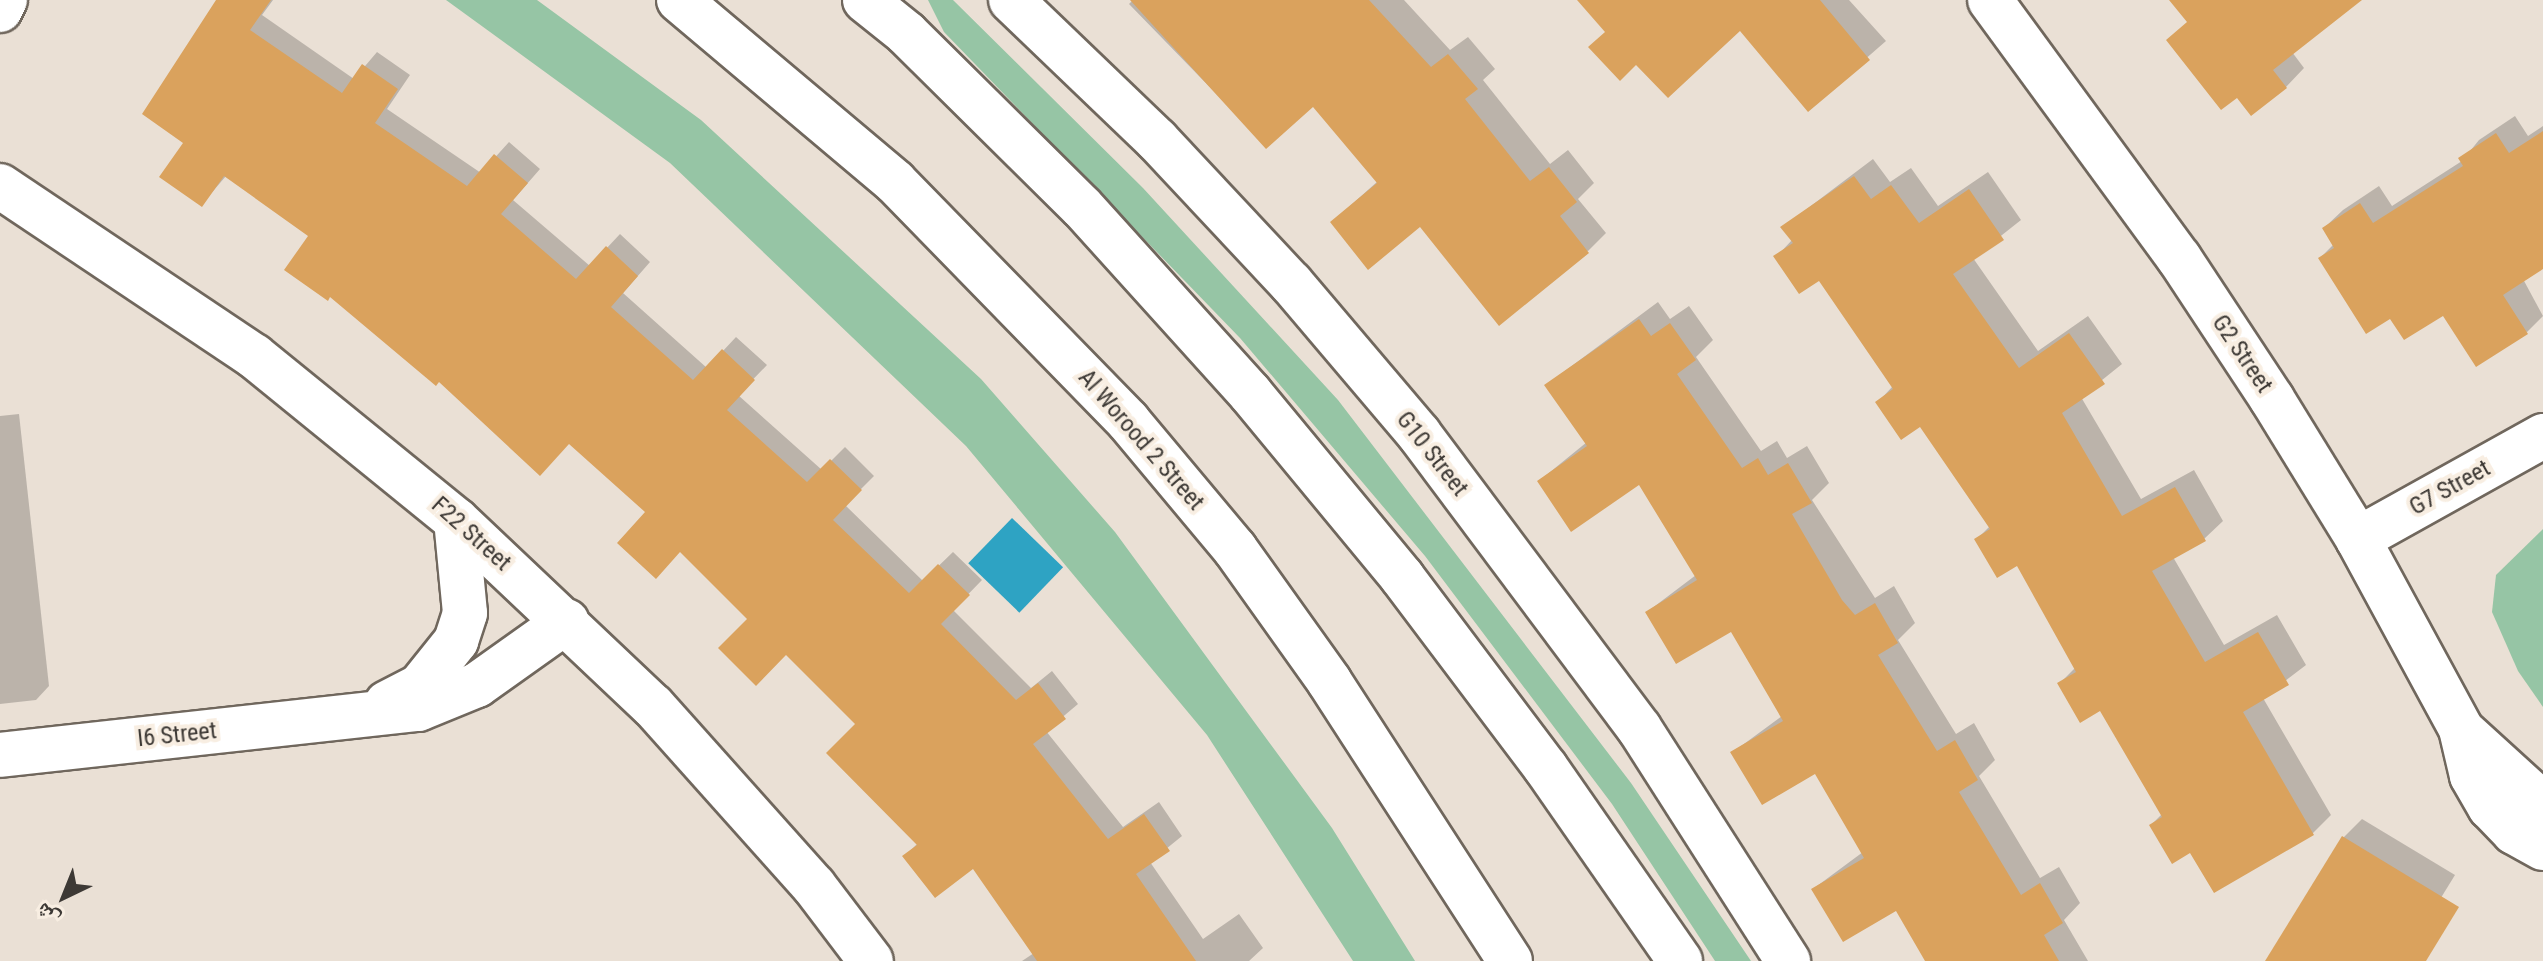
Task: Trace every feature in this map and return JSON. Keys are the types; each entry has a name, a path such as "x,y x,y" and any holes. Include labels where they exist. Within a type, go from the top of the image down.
{"street":[{"path":"0,10 5,0"},
{"name":"Al Worood 2 Street","path":"679,0 895,182 1128,421 1235,549 1329,681 1510,961"},
{"path":"865,0 902,16 1082,207 1270,418 1402,577 1537,755 1680,961"},
{"name":"G10 Street","path":"1011,0 1168,151 1291,283 1419,434 1639,728 1788,961"},
{"name":"G2 Street","path":"1990,0 2179,258 2358,539 2461,729 2472,776 2490,807 2514,832 2543,848"},
{"name":"F22 Street","path":"0,186 254,356 456,520 567,621 735,794 871,961"},
{"name":"G7 Street","path":"2358,539 2543,436"},
{"name":"I6 Street","path":"355,715 420,686 456,641 465,613 456,520"},
{"name":"I6 Street","path":"0,755 386,714 449,699 477,685 567,621"},
{"name":"G2 Street","path":"2461,729 2543,804"}],"green space":[{"path":"446,0 537,0 701,120 981,379 1115,532 1332,828 1415,961 1353,961 1207,735 966,446 670,163"},
{"path":"928,0 953,0 1143,188 1338,400 1631,783 1751,961 1715,961 1612,804 1425,556 1240,338 944,32"},
{"path":"2543,529 2543,707 2518,671 2492,612 2496,575"}],"water":[{"path":"1012,518 1063,567 1019,613 968,563"}],"building":[{"path":"216,0 271,0 250,30 342,93 362,64 398,89 375,123 467,186 494,154 528,183 501,214 576,279 606,246 638,276 611,307 693,380 722,349 755,380 727,410 807,482 830,459 862,490 833,520 909,593 938,564 970,595 941,624 1016,700 1038,683 1066,719 1033,744 1108,839 1144,814 1170,851 1136,874 1196,961 1037,961 973,869 935,898 902,856 917,845 826,753 855,724 786,655 756,686 718,648 747,619 680,552 656,579 617,543 645,512 569,444 540,476 439,382 436,386 330,297 328,301 284,270 308,236 224,176 202,207 159,177 183,143 142,114"},
{"path":"1130,0 1369,0 1431,67 1448,54 1478,89 1465,99 1530,181 1549,167 1577,202 1560,216 1589,253 1499,326 1420,227 1368,270 1330,222 1377,183 1313,107 1266,149"},
{"path":"1577,0 1820,0 1870,60 1808,112 1740,31 1668,98 1636,65 1620,81 1588,47 1605,32"},
{"path":"2169,0 2362,0 2273,70 2287,88 2251,116 2237,98 2221,110 2166,40 2187,22"},
{"path":"2543,131 2543,269 2503,295 2528,334 2476,367 2443,316 2404,340 2390,319 2366,334 2318,258 2334,248 2322,228 2360,203 2373,223 2463,166 2458,158 2496,133 2509,153"},
{"path":"1854,176 1871,199 1891,185 1919,223 1969,189 2004,240 1953,274 2019,368 2069,333 2105,384 2062,413 2122,516 2175,487 2206,541 2152,571 2205,662 2258,632 2289,685 2243,712 2314,835 2214,893 2190,853 2172,864 2149,825 2162,817 2100,711 2080,723 2057,683 2076,672 2017,566 1997,578 1974,539 1990,529 1920,427 1901,440 1875,402 1893,389 1819,281 1799,294 1773,256 1793,243 1780,227"},
{"path":"1639,319 1651,336 1670,323 1696,360 1677,374 1742,468 1758,458 1768,475 1788,463 1812,503 1792,514 1842,600 1855,615 1875,603 1898,643 1878,655 1937,751 1955,740 1978,780 1959,792 2021,895 2040,883 2063,923 2044,935 2059,961 1925,961 1896,911 1843,942 1811,889 1864,858 1815,774 1762,805 1730,752 1783,721 1731,632 1676,664 1645,612 1697,580 1639,485 1571,532 1537,481 1587,446 1544,385"},
{"path":"2342,836 2459,907 2426,961 2265,961"}]}
